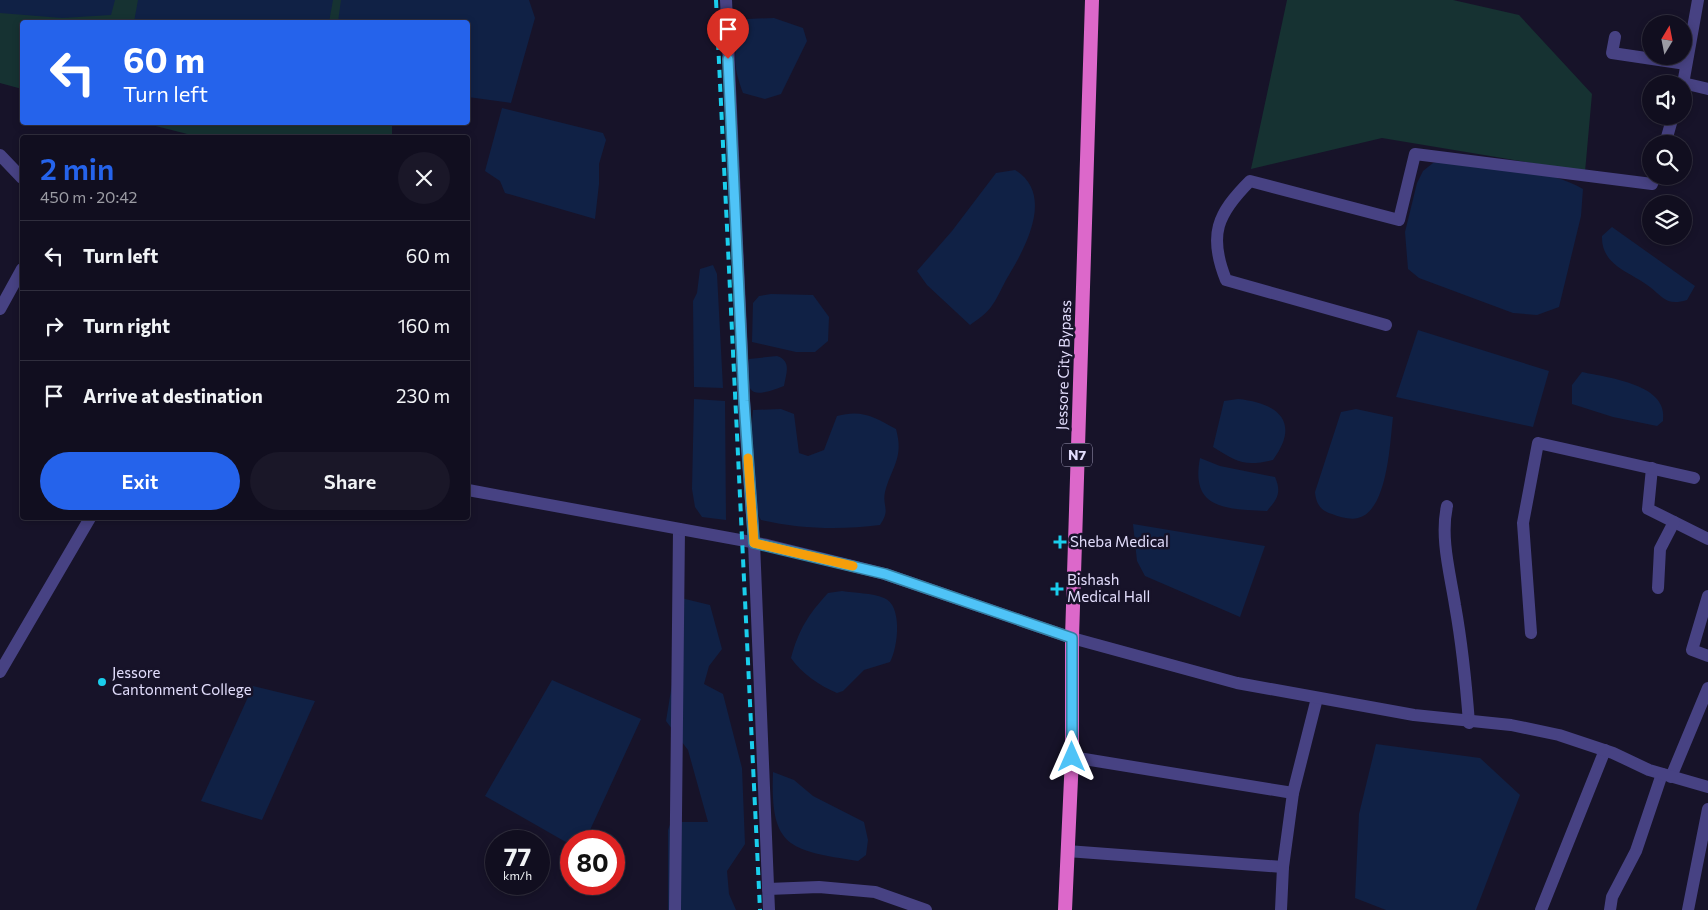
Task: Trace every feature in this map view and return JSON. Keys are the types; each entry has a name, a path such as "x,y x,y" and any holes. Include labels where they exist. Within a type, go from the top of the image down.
{"highway":[{"name":"Jessore City Bypass","path":"1065,910 1072,757 1072,638 1092,0"}],"street":[{"path":"726,0 745,420 754,543 769,910"},
{"path":"1692,32 1698,0"},
{"path":"1616,37 1612,53 1642,57"},
{"path":"1692,85 1708,89"},
{"path":"1386,325 1226,280 1217,256 1217,237 1218,228 1230,201 1250,181 1399,220 1415,154 1642,183"},
{"path":"0,155 20,176"},
{"path":"0,310 20,273"},
{"path":"1531,633 1523,523 1538,443 1694,478"},
{"path":"1652,468 1648,509 1708,540"},
{"path":"470,490 754,543 885,574 1072,638 1237,683 1318,698 1469,722 1530,729 1559,735 1605,750 1667,775 1708,787"},
{"path":"1447,506 1444,519 1447,558 1466,682 1469,722"},
{"path":"0,672 89,520"},
{"path":"1658,588 1660,549 1674,522"},
{"path":"676,910 678,529"},
{"path":"1708,596 1692,650 1708,656"},
{"path":"1610,910 1612,898 1636,851 1667,775 1708,688"},
{"path":"1281,910 1283,867 1293,793 1318,698"},
{"path":"1541,910 1605,750"},
{"path":"1072,757 1293,793"},
{"path":"1688,910 1708,808"},
{"path":"1067,851 1283,867"},
{"path":"768,889 819,887 875,892 926,910"}],"green space":[{"path":"0,0 393,0 393,20 20,20 20,88 0,83"},
{"path":"1287,0 1453,0 1519,15 1592,94 1585,172 1382,138 1251,169"},
{"path":"152,125 392,125 392,135 191,135"}],"water":[{"path":"0,0 115,0 111,15 62,18 0,13"},
{"path":"138,0 333,0 329,20 134,20"},
{"path":"341,0 529,0 535,18 511,103 470,97 470,20 338,20"},
{"path":"774,18 803,28 807,41 781,94 765,99 743,93 735,63 735,55 736,47 747,19"},
{"path":"502,108 603,133 606,140 599,164 595,219 505,193 500,181 485,171"},
{"path":"1456,158 1538,173 1569,182 1583,189 1581,216 1559,307 1537,315 1513,313 1419,278 1408,269 1405,232 1417,183 1423,171 1433,163"},
{"path":"1015,170 1027,181 1033,194 1035,208 1033,223 1021,254 995,301 987,312 970,325 927,285 917,271 952,231 996,173"},
{"path":"1612,227 1695,286 1687,300 1675,302 1666,300 1650,287 1618,267 1606,255 1603,246 1602,236"},
{"path":"713,265 717,274 723,388 694,387 693,301 697,293 700,269"},
{"path":"771,294 813,295 829,317 828,341 815,352 796,352 752,342 753,303 759,296"},
{"path":"1418,330 1549,371 1533,427 1396,397"},
{"path":"777,356 785,361 787,368 784,386 764,392 757,393 752,391 748,380 749,359"},
{"path":"1582,372 1621,380 1647,391 1657,399 1662,409 1663,421 1657,426 1613,417 1572,404 1572,385"},
{"path":"694,399 725,401 726,520 702,517 695,507 692,489"},
{"path":"1238,399 1264,405 1274,410 1281,417 1285,425 1285,435 1281,447 1273,460 1254,463 1241,462 1213,447 1224,401"},
{"path":"781,409 794,414 799,453 808,456 824,450 837,416 853,413 868,415 896,429 899,447 898,455 885,492 886,511 880,525 820,528 761,520 756,511 751,435 753,410"},
{"path":"1356,409 1393,417 1386,474 1376,503 1368,513 1352,519 1338,516 1322,509 1315,492 1341,412"},
{"path":"1200,458 1220,466 1275,477 1278,487 1276,499 1267,511 1238,509 1214,503 1206,497 1200,488 1198,475"},
{"path":"1133,524 1265,546 1240,617 1145,576 1137,561"},
{"path":"842,591 879,596 890,602 896,618 897,637 890,662 864,670 843,691 837,693 811,678 791,658 801,630 815,608 828,593"},
{"path":"681,598 710,605 722,649 709,666 704,684 723,694 742,768 745,844 727,871 729,894 736,910 668,910 668,830 671,822 708,822 688,750 666,721"},
{"path":"552,680 641,719 590,830 560,830 560,839 550,833 550,830 545,830 485,796"},
{"path":"253,686 315,701 262,820 201,801"},
{"path":"1376,744 1480,758 1520,795 1476,910 1386,910 1355,898 1359,814"},
{"path":"773,772 794,780 813,796 864,822 868,840 866,855 858,861 834,857 800,848 788,841 780,831 775,816"}],"railway":[{"path":"716,0 760,910"}],"slow traffic":[{"path":"748,458 754,543 853,566"}],"place":[{"name":"Sheba Medical","path":"1060,542"},
{"name":"Bishash Medical Hall","path":"1057,589"},
{"name":"Jessore Cantonment College","path":"102,682"}],"route":[{"path":"728,59 744,401 754,543 885,574 1072,638 1072,757"}]}
